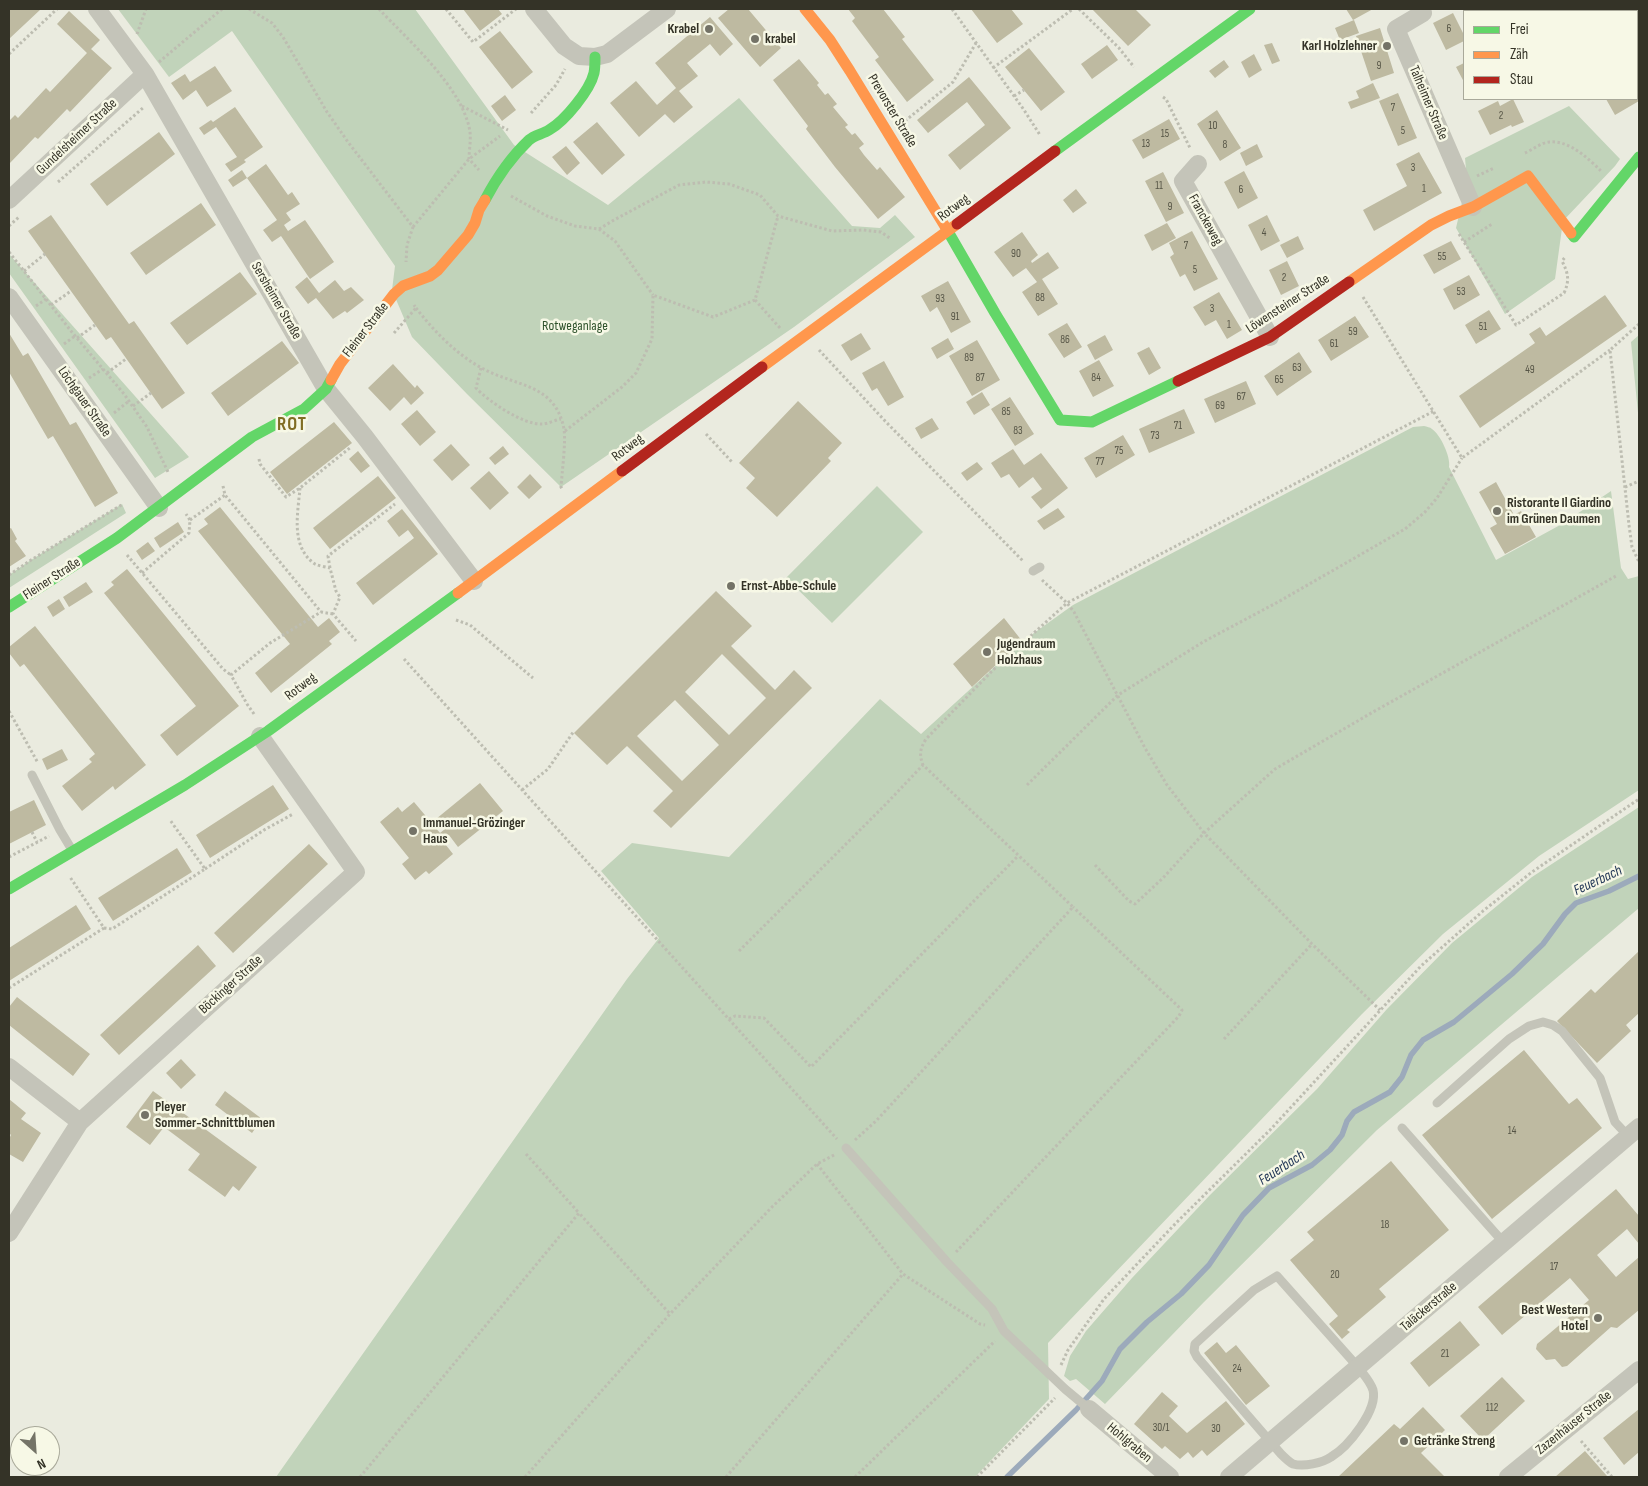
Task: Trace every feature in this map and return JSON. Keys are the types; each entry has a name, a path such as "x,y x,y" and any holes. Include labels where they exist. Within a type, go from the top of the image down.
{"street":[{"name":"Sersheimer Straße","path":"97,9 145,74 326,389 474,580"},
{"path":"534,9 564,46 587,56 607,54 667,9"},
{"name":"Prevorster Straße","path":"805,9 830,40 850,70 948,231"},
{"name":"Rotweg","path":"9,889 157,802 264,734 1250,9"},
{"name":"Talheimer Straße","path":"1423,12 1396,29 1473,207"},
{"name":"Fleiner Straße","path":"9,607 117,538 252,437 304,409 326,389 340,364 394,294 403,286 430,276 438,270 468,235 493,185 521,148 531,138 550,130 564,118 585,92 594,74 587,56"},
{"name":"Gundelsheimer Straße","path":"9,200 145,74"},
{"path":"1574,237 1639,157"},
{"name":"Franckeweg","path":"1198,164 1183,181 1270,337"},
{"name":"Löwensteiner Straße","path":"948,231 994,313 1060,420 1092,422 1270,337 1431,225 1473,207 1528,176 1574,237"},
{"name":"Löchgauer Straße","path":"9,297 159,508"},
{"name":"Böckinger Straße","path":"9,1233 80,1122 356,872 264,734"},
{"path":"9,1067 80,1122"},
{"name":"Taläckerstraße","path":"1229,1477 1504,1243 1636,1137"},
{"name":"Zazenhäuser Straße","path":"1508,1477 1639,1370"},
{"name":"Hohlgraben","path":"1089,1409 1170,1477"}],"lane":[{"path":"32,775 73,852"},
{"path":"1437,1104 1509,1040 1529,1026 1543,1022 1553,1025 1562,1031 1600,1078 1615,1122 1636,1137"},
{"path":"1402,1128 1504,1243"},
{"path":"846,1148 992,1310 1004,1331 1089,1409"},
{"path":"1277,1276 1358,1367 1368,1380 1373,1392 1372,1409 1358,1433 1332,1457 1312,1464 1292,1464 1270,1442 1194,1352 1195,1344 1254,1290 1277,1276"}],"path":[{"path":"9,54 57,9"},
{"path":"145,74 222,9"},
{"path":"249,9 272,23 283,37 327,112 413,227"},
{"path":"446,9 473,42 516,9"},
{"path":"952,9 1040,134"},
{"path":"993,68 1073,9"},
{"path":"1078,9 1119,48 1133,65"},
{"path":"888,135 953,82 976,43"},
{"path":"531,114 556,85 566,67 587,56"},
{"path":"1147,83 1166,99 1198,164"},
{"path":"1014,96 1024,90"},
{"path":"53,186 157,95"},
{"path":"462,106 509,130 531,138"},
{"path":"403,286 407,246 413,227 469,159 509,130"},
{"path":"599,229 679,186 706,182 728,184 760,195 778,216 832,231 863,230 881,232 891,239"},
{"path":"9,226 24,212"},
{"path":"755,300 778,216"},
{"path":"1449,216 1516,325 1564,292 1569,284 1568,273 1562,261 1574,247 1574,237"},
{"path":"9,252 133,406 147,427 179,490"},
{"path":"24,271 44,254"},
{"path":"1352,280 1462,458"},
{"path":"51,305 71,291"},
{"path":"565,431 622,387 636,373 652,339 654,295 713,317 755,300"},
{"path":"755,300 776,324"},
{"path":"416,308 430,326 458,352 481,368 533,388 548,396 561,419 565,431 560,486 576,506"},
{"path":"1027,785 1118,695 1203,642 1278,602 1404,529 1425,512 1437,498 1462,458 1610,350 1639,324"},
{"path":"77,338 95,325"},
{"path":"807,333 821,353 873,408 1037,569 1067,603 1074,612 1166,785 1204,833 1312,944 1380,1010"},
{"path":"1610,350 1632,547 1639,562"},
{"path":"106,373 126,358"},
{"path":"481,368 476,388 507,412 524,420 541,424 561,419"},
{"path":"133,406 151,393"},
{"path":"947,1262 1180,1016 1182,1010 923,765 920,748 926,739 993,670 1067,603 1434,411"},
{"path":"252,437 260,464 286,497 365,437"},
{"path":"719,447 732,462"},
{"path":"1625,487 1639,481"},
{"path":"9,575 145,488"},
{"path":"300,488 298,536 303,551 315,564 330,568"},
{"path":"333,614 340,598 336,590 328,556 409,494"},
{"path":"190,520 225,495 320,612"},
{"path":"142,573 189,533 190,520 184,512"},
{"path":"125,552 231,675 264,734"},
{"path":"1095,865 1129,901 1135,904 1163,878 1204,833 1275,769 1616,576"},
{"path":"231,675 270,643 320,612 333,614 355,640 367,658"},
{"path":"478,632 533,678"},
{"path":"390,642 846,1148"},
{"path":"9,711 11,719 42,771"},
{"path":"522,790 548,769 574,731"},
{"path":"739,951 923,765"},
{"path":"977,1477 1055,1399 1055,1379 1068,1350 1104,1300 1176,1223 1270,1130 1421,966 1483,911 1532,872 1639,799"},
{"path":"157,802 205,869"},
{"path":"9,988 104,928 112,929 264,830 310,805"},
{"path":"9,857 60,830"},
{"path":"32,832 37,842"},
{"path":"729,1018 735,1016 764,1018 811,1067 1018,856"},
{"path":"58,860 104,928"},
{"path":"525,1477 670,1314 772,1207 817,1164 846,1148 876,1121 1073,907"},
{"path":"1224,1039 1312,944"},
{"path":"526,1154 670,1314"},
{"path":"817,1164 903,1274 980,1324 1004,1331 855,1477"},
{"path":"360,1477 579,1214"},
{"path":"726,1477 903,1274"},
{"path":"1570,1427 1612,1477"}],"green space":[{"name":"Rotweganlage","path":"118,9 415,9 514,145 608,205 739,98 852,226 880,228 895,215 915,237 794,327 561,487 412,337 392,290 395,266 232,31 169,77"},
{"path":"1569,106 1620,159 1563,221 1555,279 1505,314 1456,228 1467,181 1465,158"},
{"path":"9,254 189,457 155,478 9,273"},
{"path":"1639,335 1639,423 1631,342"},
{"path":"1413,427 1429,427 1435,432 1447,452 1449,467 1496,560 1562,524 1611,491 1621,568 1628,579 1639,576 1639,790 1539,856 1443,934 1362,1014 1048,1343 1049,1399 975,1477 276,1477 627,979 659,938 601,871 632,843 729,857 880,699 921,734 1023,641 1073,605"},
{"path":"877,486 923,532 832,623 786,578"},
{"path":"122,504 126,513 9,588 9,575"},
{"path":"1639,807 1639,908 1377,1130 1204,1302 1105,1404 1076,1379 1070,1381 1064,1376 1070,1356 1086,1331 1132,1278 1210,1195 1317,1089 1387,1009 1452,943 1532,877"}],"building":[{"path":"9,9 41,9 9,39"},
{"path":"463,9 498,9 502,14 480,31"},
{"name":"krabel","path":"729,9 748,9 781,48 760,67 718,18"},
{"path":"848,9 883,9 905,37 902,39 934,80 907,102 875,60 879,57 852,21 855,18"},
{"path":"971,9 1011,9 1023,24 997,43"},
{"path":"1092,9 1135,9 1151,25 1128,46"},
{"path":"1346,9 1373,9 1353,20"},
{"path":"1562,9 1595,10 1563,10"},
{"path":"69,11 100,40 91,49 112,68 70,112 67,109 38,139 35,137 9,164 9,121 15,115 18,118 46,88 50,92 87,53 57,24"},
{"path":"1453,13 1463,33 1463,42 1446,50 1433,23"},
{"path":"710,17 733,44 720,56 710,44 687,63 698,76 679,91 693,107 674,123 665,114 639,137 610,103 636,81 657,105 676,88 655,63"},
{"path":"1354,20 1359,33 1340,40 1335,28"},
{"path":"1380,28 1394,73 1371,81 1356,36"},
{"path":"500,31 533,72 512,89 479,47"},
{"path":"1272,43 1280,61 1272,64 1264,45"},
{"path":"1107,45 1118,60 1092,79 1081,64"},
{"path":"1029,48 1065,92 1041,111 1005,67"},
{"path":"1254,54 1262,70 1249,78 1241,62"},
{"path":"799,59 819,83 817,85 825,95 828,93 837,104 833,107 848,125 845,127 852,135 855,133 864,144 859,148 864,155 877,170 880,167 905,197 878,219 806,129 808,126 773,80"},
{"path":"1224,60 1229,67 1215,78 1209,71"},
{"path":"1463,64 1463,80 1456,67"},
{"path":"215,66 232,91 207,107 196,90 183,100 171,83 185,74 190,82"},
{"path":"969,77 1011,128 960,170 948,155 985,125 967,102 928,133 917,120"},
{"path":"1373,83 1380,98 1351,109 1348,102 1359,98 1356,91"},
{"path":"1638,86 1639,101 1615,115 1607,100 1638,100"},
{"path":"1398,93 1417,138 1398,146 1379,101"},
{"path":"505,95 516,110 502,121 491,106"},
{"path":"1513,100 1524,122 1512,127 1511,125 1490,135 1478,111 1498,101 1500,106"},
{"path":"235,107 263,147 231,172 225,164 237,157 216,127 204,135 199,128 211,120 213,122"},
{"path":"1217,110 1241,148 1220,161 1197,124"},
{"path":"1169,119 1180,139 1143,159 1132,140"},
{"path":"597,122 625,155 602,175 573,142"},
{"path":"159,132 175,154 107,206 90,184"},
{"path":"1257,144 1263,157 1246,166 1240,153"},
{"path":"566,146 580,163 567,175 552,157"},
{"path":"1419,152 1442,193 1374,231 1363,210 1407,186 1396,164"},
{"path":"266,164 288,195 292,192 300,204 286,213 291,220 284,225 288,231 305,220 334,262 310,279 281,236 272,242 263,230 277,220 247,178"},
{"path":"242,170 247,178 233,187 228,180"},
{"path":"1244,171 1258,198 1238,209 1224,182"},
{"path":"1163,172 1184,213 1166,222 1145,181"},
{"path":"1076,189 1087,203 1073,213 1063,200"},
{"path":"201,203 216,225 146,275 130,253"},
{"path":"51,215 129,324 134,321 185,393 162,409 111,337 106,340 28,231"},
{"path":"1267,215 1280,241 1261,251 1248,225"},
{"path":"1167,223 1176,238 1152,251 1144,235"},
{"path":"1192,231 1218,279 1194,291 1185,274 1180,277 1170,257 1174,254 1169,243"},
{"path":"1022,232 1038,255 1031,261 1032,263 1048,252 1059,268 1042,279 1058,304 1038,316 1022,292 1037,282 1026,268 1013,277 994,252"},
{"path":"1298,236 1304,249 1287,258 1280,245"},
{"path":"1451,241 1461,259 1434,274 1423,255"},
{"path":"1287,261 1299,286 1281,295 1269,270"},
{"path":"240,272 257,294 187,345 170,323"},
{"path":"1469,275 1480,295 1454,310 1443,289"},
{"path":"307,277 319,293 335,280 344,291 351,287 364,300 347,313 345,311 333,319 316,298 308,304 295,287"},
{"path":"948,281 971,322 951,333 937,307 930,312 921,296"},
{"path":"1219,292 1242,330 1227,339 1216,320 1205,326 1193,307"},
{"path":"1605,295 1627,326 1480,428 1459,396 1535,343 1529,334 1540,327 1546,336"},
{"path":"1489,310 1501,329 1476,344 1465,325"},
{"path":"1355,316 1369,337 1331,361 1318,340"},
{"path":"1067,323 1082,347 1064,358 1048,334"},
{"path":"9,333 23,356 28,353 70,425 76,422 118,493 95,507 53,436 48,439 9,372"},
{"path":"861,333 871,349 851,361 841,345"},
{"path":"1105,335 1113,350 1095,360 1087,345"},
{"path":"948,338 954,349 937,359 931,348"},
{"path":"977,340 1000,380 972,396 949,356"},
{"path":"282,341 299,363 228,416 211,393"},
{"path":"1149,347 1161,368 1149,375 1137,353"},
{"path":"1299,352 1312,372 1277,396 1264,376"},
{"path":"1099,360 1114,386 1093,397 1079,371"},
{"path":"884,361 904,397 888,406 877,388 872,391 862,373"},
{"path":"393,364 415,388 417,385 424,393 411,405 404,397 390,411 368,388"},
{"path":"1246,381 1256,404 1215,423 1204,399"},
{"path":"982,392 990,405 974,415 966,402"},
{"path":"1010,397 1034,434 1015,446 991,409"},
{"path":"798,401 842,443 828,458 831,461 777,517 746,488 755,478 739,463"},
{"path":"1184,409 1195,433 1149,453 1139,429"},
{"path":"417,410 436,432 420,446 401,424"},
{"path":"932,418 939,429 921,439 915,428"},
{"path":"334,422 352,443 287,494 270,472"},
{"path":"1123,435 1135,455 1096,478 1084,458"},
{"path":"451,444 470,465 452,481 433,460"},
{"path":"503,446 509,454 495,465 489,458"},
{"path":"1013,449 1024,465 1041,453 1068,488 1041,509 1031,497 1042,489 1033,477 1019,488 1009,474 1001,478 991,463"},
{"path":"358,451 370,466 361,473 349,459"},
{"path":"977,462 983,469 967,481 961,473"},
{"path":"489,471 509,493 490,510 470,488"},
{"path":"530,474 542,487 529,499 517,487"},
{"path":"378,476 396,498 330,549 313,528"},
{"path":"1496,482 1514,515 1521,511 1536,537 1505,554 1490,528 1497,524 1479,492"},
{"path":"220,507 318,627 329,618 340,632 329,641 332,644 271,693 255,673 290,644 198,531 208,524 204,519"},
{"path":"1058,508 1065,517 1044,530 1037,521"},
{"path":"402,509 438,554 373,605 356,583 414,538 408,530 399,537 387,521"},
{"path":"178,522 184,532 160,548 154,538"},
{"path":"11,528 17,539 15,541 26,556 9,567 9,529"},
{"path":"148,542 155,551 142,560 136,551"},
{"path":"127,569 239,706 177,756 160,735 196,706 104,593 114,585 111,582"},
{"path":"86,582 93,592 69,607 63,597"},
{"path":"716,591 752,626 731,646 775,690 794,670 812,688 671,828 653,811 673,791 627,746 607,765 574,733","holes":["722,654 766,698 729,735 685,692","675,700 719,745 682,781 637,736"]},
{"path":"59,599 65,609 53,617 47,607"},
{"name":"Jugendraum Holzhaus","path":"1004,618 1022,641 972,687 953,664"},
{"path":"35,626 146,765 115,790 113,786 82,811 62,786 92,762 89,759 95,754 24,664 20,667 9,653 9,647"},
{"path":"62,749 68,760 47,770 42,759"},
{"name":"Immanuel-Grözinger Haus","path":"480,783 503,811 458,847 449,835 442,840 453,854 429,874 426,871 415,880 402,864 409,858 380,822 398,807 402,812 414,802 440,833 445,829 436,819"},
{"path":"273,785 289,809 210,858 196,835"},
{"path":"34,800 46,825 9,844 9,812"},
{"path":"309,844 328,864 233,953 214,933"},
{"path":"177,848 192,872 113,921 98,898"},
{"path":"76,905 91,929 9,981 9,948"},
{"path":"198,945 216,966 119,1055 100,1035"},
{"path":"1639,951 1639,1013 1626,1025 1631,1031 1597,1063 1557,1021 1591,989 1595,993"},
{"path":"17,997 90,1054 73,1076 9,1025 9,1007"},
{"path":"1524,1050 1569,1104 1577,1098 1602,1128 1492,1219 1422,1135"},
{"path":"181,1059 196,1075 181,1089 166,1073"},
{"path":"153,1091 257,1167 239,1191 233,1186 225,1197 188,1170 200,1154 164,1127 150,1145 126,1127"},
{"path":"225,1091 262,1119 252,1133 215,1105"},
{"path":"9,1099 26,1113 21,1119 41,1133 23,1162 9,1154 9,1139 11,1135 9,1133"},
{"path":"1391,1161 1449,1230 1379,1289 1386,1297 1347,1330 1350,1332 1342,1339 1329,1324 1338,1316 1290,1260 1314,1240 1307,1232"},
{"path":"1616,1189 1639,1216 1639,1244 1627,1229 1597,1255 1616,1277 1639,1257 1639,1310 1617,1328 1611,1327 1567,1366 1562,1367 1555,1359 1546,1360 1536,1349 1537,1344 1589,1300 1570,1278 1502,1335 1478,1307"},
{"path":"1460,1321 1480,1345 1429,1387 1410,1363"},
{"path":"1217,1342 1226,1353 1236,1345 1270,1386 1246,1405 1204,1353"},
{"path":"1502,1377 1525,1401 1483,1440 1460,1416"},
{"path":"1162,1392 1178,1406 1169,1416 1187,1433 1226,1401 1245,1424 1207,1456 1202,1450 1193,1458 1188,1452 1180,1459 1165,1446 1162,1449 1134,1424"},
{"name":"Getränke Streng","path":"1423,1407 1445,1430 1421,1453 1445,1477 1338,1477 1394,1424 1400,1429"},
{"path":"1639,1409 1639,1452 1624,1465 1603,1438"},
{"path":"1585,1451 1607,1476 1555,1477"}],"waterway":[{"name":"Feuerbach","path":"1007,1477 1076,1410 1102,1381 1120,1349 1147,1322 1181,1294 1209,1265 1243,1215 1269,1188 1312,1165 1330,1150 1342,1135 1347,1121 1354,1112 1390,1092 1402,1077 1411,1055 1423,1040 1454,1022 1512,974 1543,944 1565,914 1576,903 1609,891 1639,876"}],"traffic: fast":[{"path":"1055,151 1250,9"},
{"path":"485,200 504,168 522,147 531,138 555,126 576,104 592,80 595,57"},
{"path":"1571,233 1574,237 1639,157"},
{"path":"946,228 1060,420 1092,422 1178,381"},
{"path":"9,607 117,538 252,437 304,409 326,389 331,380"},
{"path":"9,889 185,785 268,731 458,593"}],"traffic: slow":[{"path":"805,9 830,40 850,71 946,228"},
{"path":"1349,282 1431,225 1473,207 1528,176 1571,233"},
{"path":"331,380 340,364 394,294 403,286 430,276 438,270 468,235 485,200"},
{"path":"762,367 957,224"},
{"path":"458,593 622,471"}],"traffic: jam":[{"path":"957,224 1055,151"},
{"path":"1178,381 1270,337 1349,282"},
{"path":"622,471 762,367"}],"place":[{"name":"Krabel","path":"709,29"},
{"name":"krabel","path":"755,39"},
{"name":"Karl Holzlehner","path":"1387,46"},
{"name":"Ristorante Il Giardino im Grünen Daumen","path":"1497,511"},
{"name":"Ernst-Abbe-Schule","path":"731,586"},
{"name":"Jugendraum Holzhaus","path":"987,652"},
{"name":"Immanuel-Grözinger Haus","path":"413,831"},
{"name":"Pleyer Sommer-Schnittblumen","path":"145,1115"},
{"name":"Best Western Hotel","path":"1598,1318"},
{"name":"Getränke Streng","path":"1404,1441"}],"district":[{"name":"ROT","path":"292,425"}]}
